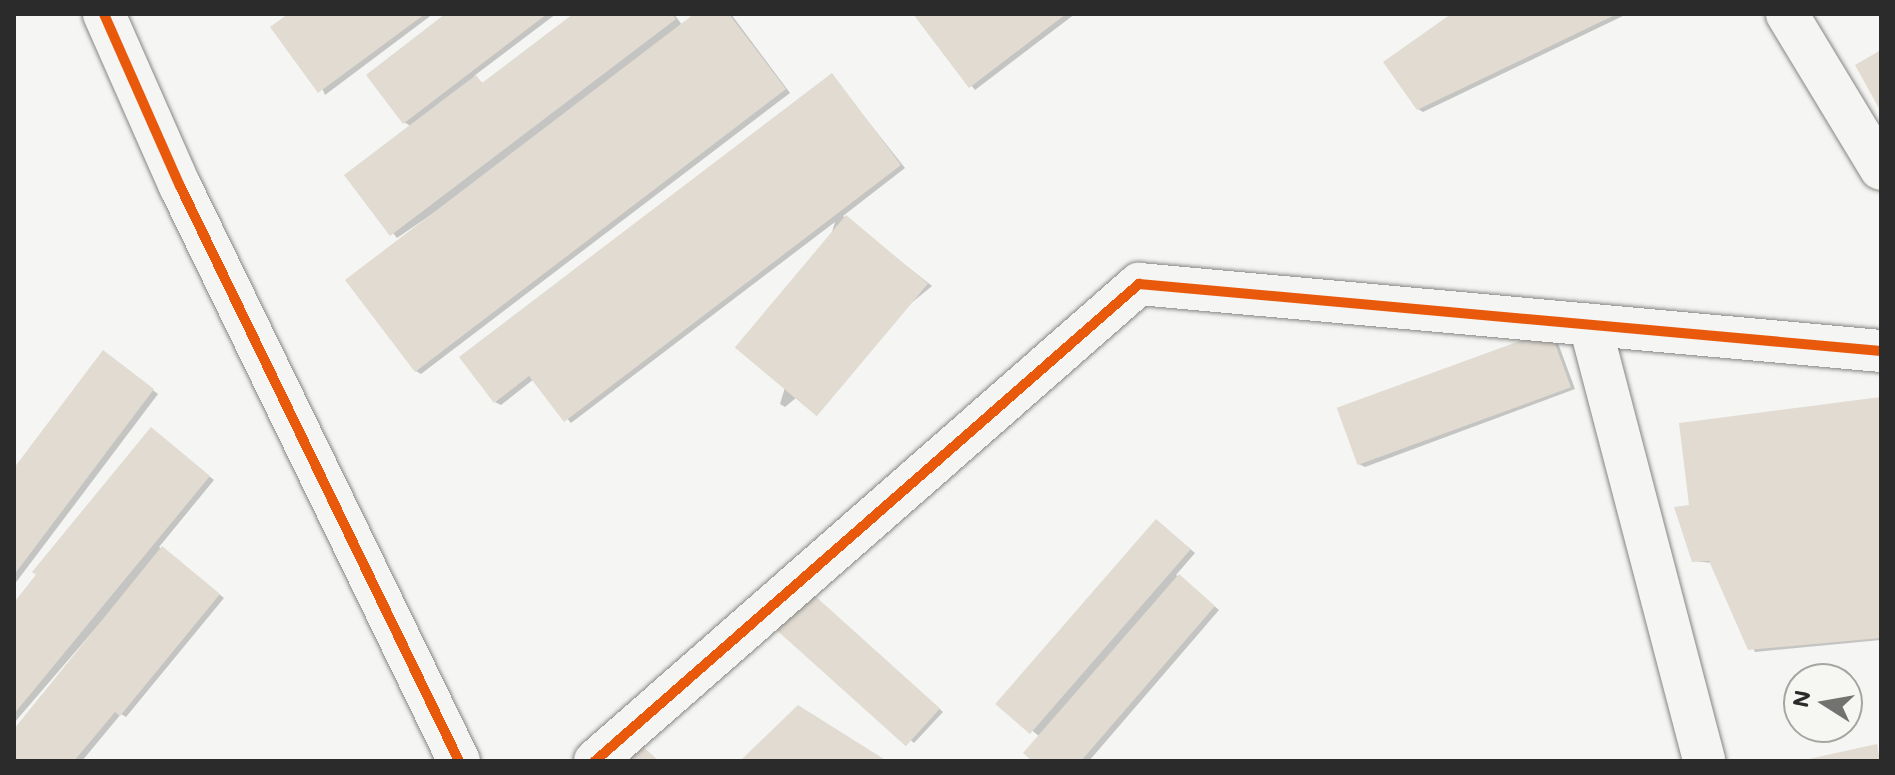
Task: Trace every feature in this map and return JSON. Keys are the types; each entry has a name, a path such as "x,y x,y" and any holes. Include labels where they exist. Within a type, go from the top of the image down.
{"street":[{"path":"104,14 180,186 459,761"},
{"path":"1787,14 1881,169"},
{"path":"595,761 1139,284 1881,351"},
{"path":"1590,325 1704,761"}],"building":[{"path":"288,14 425,14 318,93 270,27"},
{"path":"445,14 547,14 403,124 366,75"},
{"path":"573,14 672,14 676,19 390,236 344,175 476,75 482,83"},
{"path":"694,14 729,14 786,89 415,372 345,280"},
{"path":"913,14 1066,14 969,88"},
{"path":"1451,14 1617,14 1417,110 1383,62"},
{"path":"1881,50 1881,112 1855,65"},
{"path":"832,73 901,165 564,422 529,376 494,403 459,357"},
{"path":"846,215 928,284 817,416 735,348"},
{"path":"1550,330 1571,387 1358,465 1337,408"},
{"path":"103,350 154,389 14,575 14,468"},
{"path":"1881,397 1881,638 1748,650 1709,561 1692,562 1674,507 1689,505 1679,423"},
{"path":"151,427 210,476 14,714 14,603 36,575 32,572"},
{"path":"1156,519 1191,549 1030,734 995,704"},
{"path":"162,546 220,594 120,716 115,712 74,761 14,761 14,729"},
{"path":"1179,574 1215,606 1081,761 1032,761 1023,753"},
{"path":"804,586 940,708 906,746 770,624"},
{"path":"798,705 887,761 740,761"},
{"path":"640,744 659,761 626,761"},
{"path":"1877,744 1880,761 1804,761 1804,760"}],"cycle path":[{"path":"104,14 180,186 459,761"},
{"path":"595,761 1139,284 1881,351"}]}
